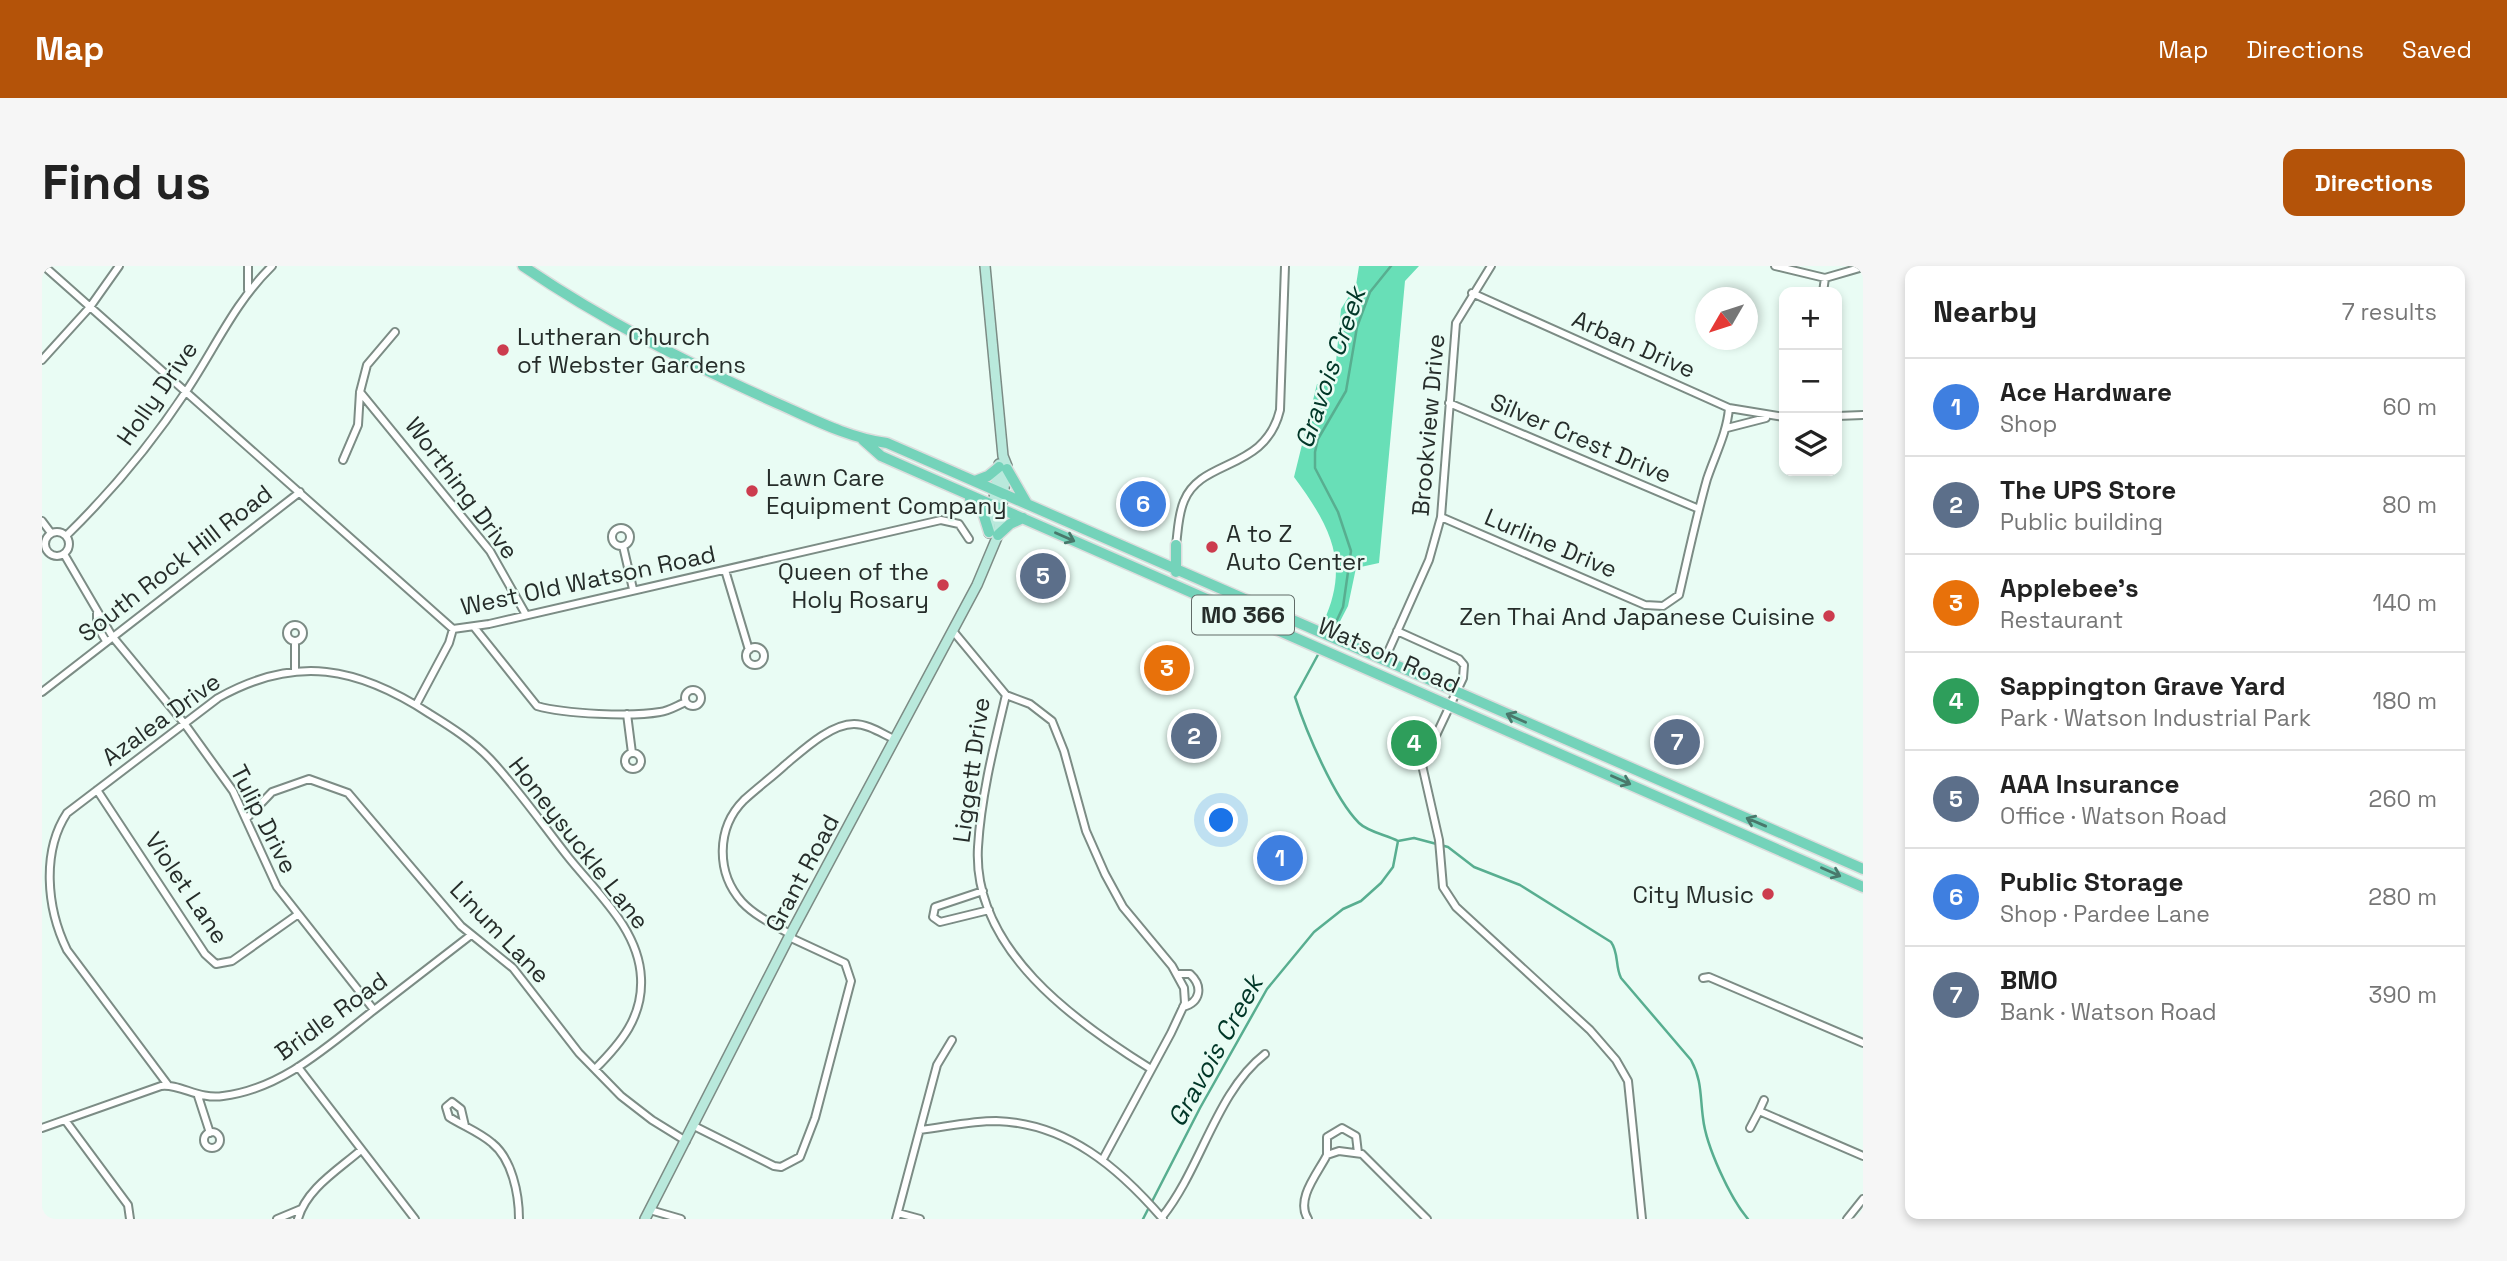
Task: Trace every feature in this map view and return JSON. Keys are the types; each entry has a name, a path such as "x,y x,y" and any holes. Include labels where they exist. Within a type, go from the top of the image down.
{"main road":[{"name":"Watson Road","path":"523,266 604,317 668,352 862,440 881,456 998,508 1321,633 1863,869"},
{"name":"Watson Road","path":"862,440 887,443 1159,562 1180,578 1315,646 1863,887"},
{"path":"975,481 988,476 1003,464 1028,505"},
{"path":"965,493 983,513 993,537 1023,518"},
{"path":"1159,562 1176,545"},
{"path":"1176,545 1180,578"}],"street":[{"name":"West Old Watson Road","path":"44,266 453,629 474,627 525,613 941,520 958,524 969,539"},
{"path":"42,360 90,307 119,266"},
{"path":"247,290 248,266"},
{"name":"Holly Drive","path":"66,536 122,476 187,391 247,290 272,266"},
{"name":"Grant Road","path":"647,1215 985,566 1001,493 1003,464 985,266"},
{"path":"1176,545 1184,501 1190,490 1200,480 1258,449 1276,425 1280,410 1285,266"},
{"name":"Brookview Drive","path":"1384,661 1429,560 1441,517 1456,323 1491,266"},
{"path":"1775,266 1825,278 1863,267"},
{"path":"1824,287 1825,278"},
{"name":"Arban Drive","path":"1472,293 1729,408 1779,417"},
{"path":"342,460 358,425 360,392 367,365 395,332"},
{"name":"Worthing Drive","path":"360,392 491,551 525,613"},
{"name":"Silver Crest Drive","path":"1448,403 1699,509"},
{"path":"1699,509 1716,450 1727,428 1729,408"},
{"path":"1842,416 1863,415"},
{"path":"1727,428 1769,417"},
{"name":"South Rock Hill Road","path":"42,692 300,492"},
{"name":"Lurline Drive","path":"1441,517 1644,605 1663,606 1679,595 1699,509"},
{"path":"42,521 51,533"},
{"path":"59,532 66,536 69,543 64,554 57,556 45,553 45,544 51,533 59,532"},
{"path":"623,546 633,589"},
{"name":"Tulip Drive","path":"64,554 109,639 184,723 233,791 277,887 374,1010"},
{"path":"725,570 749,650"},
{"path":"474,627 537,706 550,710 627,715 663,712 686,702"},
{"path":"416,705 449,643 453,629"},
{"name":"Liggett Drive","path":"953,631 1006,695 986,779 977,850 983,891 989,910 1015,957 1030,974 1107,1042 1151,1069"},
{"path":"1397,631 1459,659 1465,671 1422,765 1439,840 1443,887 1456,907 1590,1030 1616,1060 1628,1081 1642,1219"},
{"path":"295,641 295,670"},
{"name":"Azalea Drive","path":"43,860 46,844 57,822 184,723 242,685 295,670 327,671 361,678 393,690 416,705"},
{"path":"1006,695 1030,704 1052,721 1064,751 1086,831 1099,863 1123,908 1178,974 1184,988 1184,1007 1103,1159"},
{"name":"Honeysuckle Lane","path":"416,705 489,757 632,937 641,979 636,1017 627,1033 595,1069"},
{"path":"627,715 632,753"},
{"path":"694,1126 774,1166 781,1167 800,1157 815,1118 851,981 845,963 791,936 743,903 729,883 721,846 730,818 743,801 794,758 841,726 869,727 894,739"},
{"name":"Linum Lane","path":"246,819 272,792 309,779 348,793 471,935 513,968 595,1069 631,1104 686,1141"},
{"name":"Violet Lane","path":"97,790 205,954 216,964 232,961 297,915"},
{"path":"42,1128 168,1085 67,950 55,925 43,860"},
{"path":"983,891 935,908 933,917 940,922 989,910"},
{"name":"Bridle Road","path":"168,1085 198,1096 224,1097 272,1081 298,1067 471,935"},
{"path":"1178,974 1190,974 1198,986 1199,996 1192,1005 1184,1007"},
{"path":"1703,978 1709,977 1863,1044"},
{"path":"920,1219 897,1216 937,1065 952,1040"},
{"path":"920,1130 994,1121 1018,1124 1067,1137 1103,1159 1163,1218 1177,1197 1243,1073 1265,1054"},
{"path":"298,1067 415,1219"},
{"path":"198,1096 209,1133"},
{"path":"1750,1128 1764,1100"},
{"path":"1759,1111 1863,1156"},
{"path":"65,1120 128,1205 130,1219"},
{"path":"465,1126 494,1144 509,1167 517,1195 519,1219"},
{"path":"1308,1219 1304,1213 1305,1197 1327,1155 1327,1137 1342,1128 1356,1136 1358,1153"},
{"path":"298,1219 301,1209 314,1190 361,1150"},
{"path":"1327,1155 1339,1151 1358,1153 1427,1219"},
{"path":"1847,1219 1863,1199"},
{"path":"277,1219 301,1209"},
{"path":"647,1215 681,1219"}],"green space":[{"path":"1359,266 1419,266 1405,281 1379,563 1356,568 1348,606 1336,629 1323,623 1335,582 1336,563 1332,546 1318,512 1294,477 1317,384 1334,383 1341,309 1356,285"}],"waterway":[{"name":"Gravois Creek","path":"1331,633 1343,607 1351,551 1338,512 1315,468 1315,452 1318,439 1346,391 1357,327 1370,292 1391,266"},
{"name":"Gravois Creek","path":"1143,1219 1200,1108 1267,989 1314,932 1343,909 1361,901 1381,883 1393,867 1398,841 1363,826 1350,812 1322,763 1295,697 1320,651"},
{"path":"1398,841 1414,838 1448,847 1474,867 1520,885 1611,942 1621,978 1695,1067 1705,1130 1714,1157 1734,1198 1748,1219"}],"place":[{"name":"Lutheran Church of Webster Gardens","path":"503,350"},
{"name":"Lawn Care Equipment Company","path":"752,491"},
{"name":"Public Storage","path":"1143,504"},
{"name":"A to Z Auto Center","path":"1212,547"},
{"name":"AAA Insurance","path":"1043,576"},
{"name":"Queen of the Holy Rosary","path":"943,585"},
{"name":"Zen Thai And Japanese Cuisine","path":"1829,616"},
{"name":"Applebee's","path":"1167,668"},
{"name":"The UPS Store","path":"1194,736"},
{"name":"BMO","path":"1677,742"},
{"name":"Sappington Grave Yard","path":"1414,743"},
{"name":"Ace Hardware","path":"1280,858"},
{"name":"City Music","path":"1768,894"}]}
